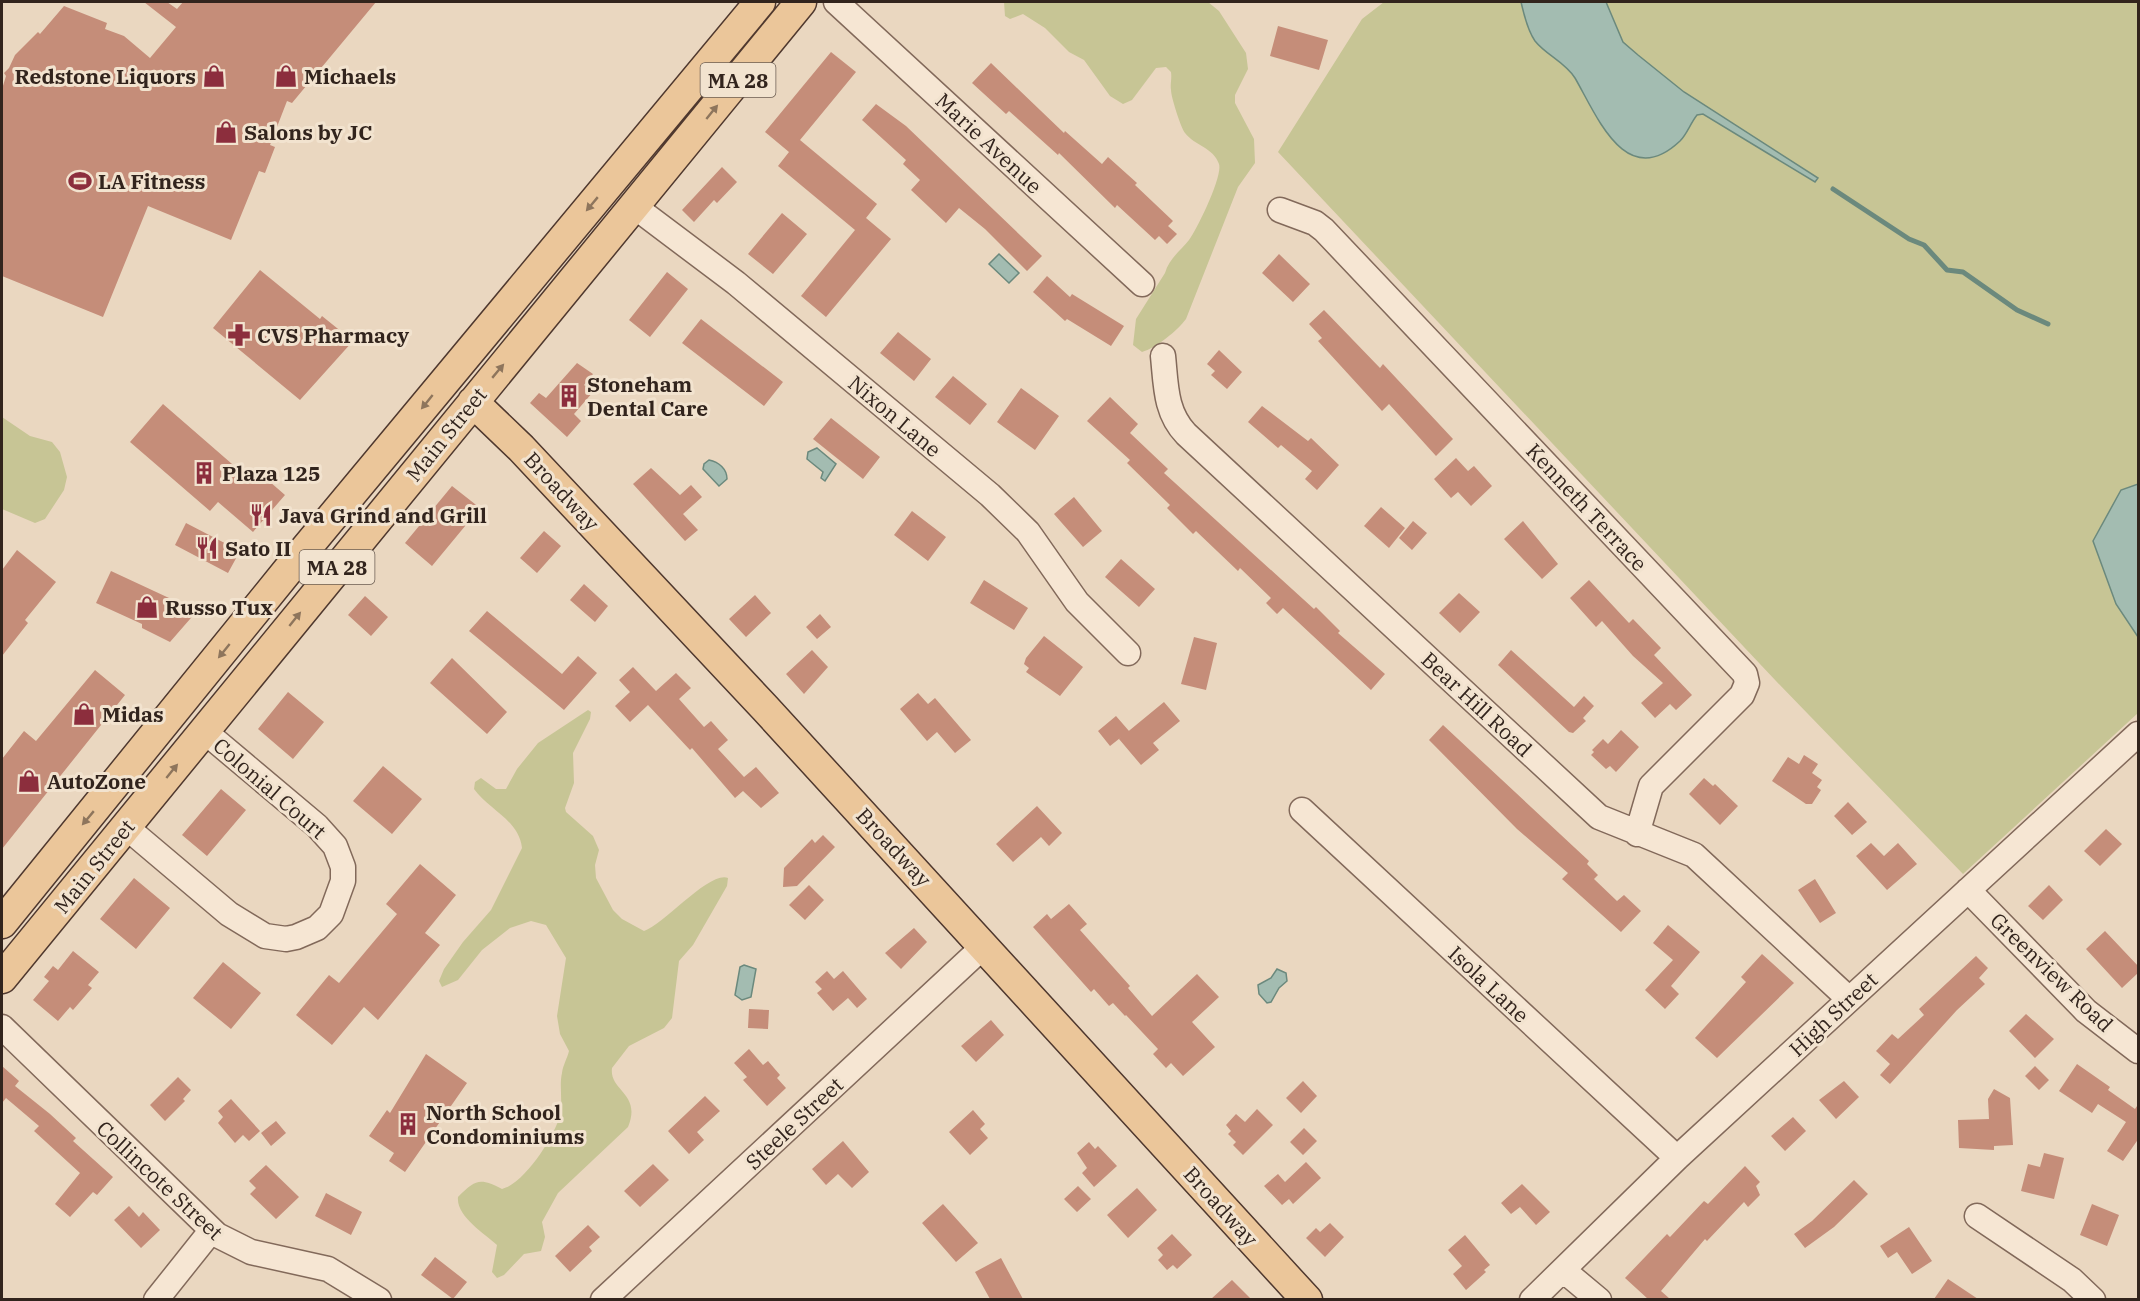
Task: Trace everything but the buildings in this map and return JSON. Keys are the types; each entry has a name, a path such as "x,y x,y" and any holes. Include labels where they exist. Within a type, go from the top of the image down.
{"main road":[{"name":"Main Street","path":"10,913 293,564 760,2"},
{"name":"Main Street","path":"2,978 801,2"},
{"name":"Broadway","path":"473,402 521,447 984,946 1307,1299"},
{"path":"10,913 30,914 35,921 36,932 30,944"}],"street":[{"name":"Marie Avenue","path":"836,2 1142,284"},
{"name":"Nixon Lane","path":"635,207 736,283 990,495 1028,532 1077,602 1128,653"},
{"name":"Kenneth Terrace","path":"1280,210 1316,223 1324,230 1745,674 1747,683 1742,695 1651,786 1637,834"},
{"name":"Bear Hill Road","path":"1163,356 1169,407 1176,422 1186,434 1599,817 1694,855 1849,999"},
{"name":"Colonial Court","path":"126,827 229,914 265,936 286,939 296,937 317,928 331,914 343,881 343,867 335,846 317,825 204,731"},
{"name":"High Street","path":"1532,1299 1677,1158 2139,734"},
{"name":"Isola Lane","path":"1302,810 1677,1158"},
{"name":"Greenview Road","path":"1968,890 2086,1011 2139,1051"},
{"name":"Steele Street","path":"603,1299 984,946"},
{"name":"Collincote Street","path":"2,1027 211,1231 230,1244 251,1252 328,1269 380,1299"},
{"path":"1977,1216 2063,1273 2093,1299"},
{"path":"156,1299 211,1231"},
{"path":"1563,1270 1599,1299"}],"shaded area":[{"path":"1004,2 1208,2 1219,11 1246,53 1248,69 1235,95 1235,103 1254,139 1255,163 1238,187 1186,319 1166,338 1148,350 1142,352 1133,345 1136,319 1169,263 1189,240 1198,225 1217,179 1219,164 1213,154 1183,130 1171,94 1171,72 1166,67 1156,68 1132,100 1123,104 1110,96 1084,60 1069,52 1045,28 1023,14 1010,19 1005,16"},
{"path":"1384,2 2138,2 2138,713 1963,874 1776,681 1278,152 1362,19"},
{"path":"1521,2 1606,2 1623,42 1638,55 1684,92 1818,178 1815,182 1703,114 1697,115 1680,141 1661,154 1644,158 1629,153 1616,143 1604,128 1571,72 1532,37"},
{"path":"999,254 1019,273 1009,283 989,264"},
{"path":"2,417 30,436 52,442 60,452 67,477 64,490 45,519 35,523 2,509"},
{"path":"817,448 836,464 825,481 821,478 823,472 807,459 808,452"},
{"path":"709,460 719,464 726,472 727,479 719,486 703,469 704,464"},
{"path":"2138,484 2138,637 2116,604 2093,541 2121,490"},
{"path":"588,710 591,712 590,719 573,753 574,783 565,808 566,812 593,836 599,850 595,865 596,878 613,910 622,919 644,931 710,882 728,878 727,886 693,945 679,961 672,1018 664,1028 629,1046 612,1068 612,1076 631,1107 628,1127 558,1193 542,1222 545,1237 541,1251 524,1254 504,1275 497,1278 492,1272 497,1245 478,1230 461,1211 458,1197 478,1182 488,1183 502,1189 511,1185 529,1169 557,1124 561,1110 561,1078 569,1051 560,1034 557,1016 566,958 546,925 531,921 510,928 482,950 458,980 442,987 439,981 444,969 463,942 491,910 522,848 515,830 474,789 475,782 481,778 496,789 506,789 517,769 538,743"},
{"path":"744,965 756,969 751,997 742,1000 735,995 740,967"},
{"path":"1277,969 1286,973 1287,981 1279,988 1271,1002 1267,1003 1259,994 1258,985 1271,978"}],"waterway":[{"path":"1833,189 1909,239 1924,245 1947,270 1963,272 2017,310 2048,324"}],"place":[{"name":"Redstone Liquors","path":"214,76"},
{"name":"Michaels","path":"286,76"},
{"name":"Salons by JC","path":"226,132"},
{"name":"LA Fitness","path":"80,181"},
{"name":"CVS Pharmacy","path":"239,335"},
{"name":"Stoneham Dental Care","path":"569,396"},
{"name":"Plaza 125","path":"204,473"},
{"name":"Java Grind and Grill","path":"261,515"},
{"name":"Sato II","path":"207,548"},
{"name":"Russo Tux","path":"147,607"},
{"name":"Midas","path":"84,714"},
{"name":"AutoZone","path":"29,781"},
{"name":"North School Condominiums","path":"408,1124"}]}
